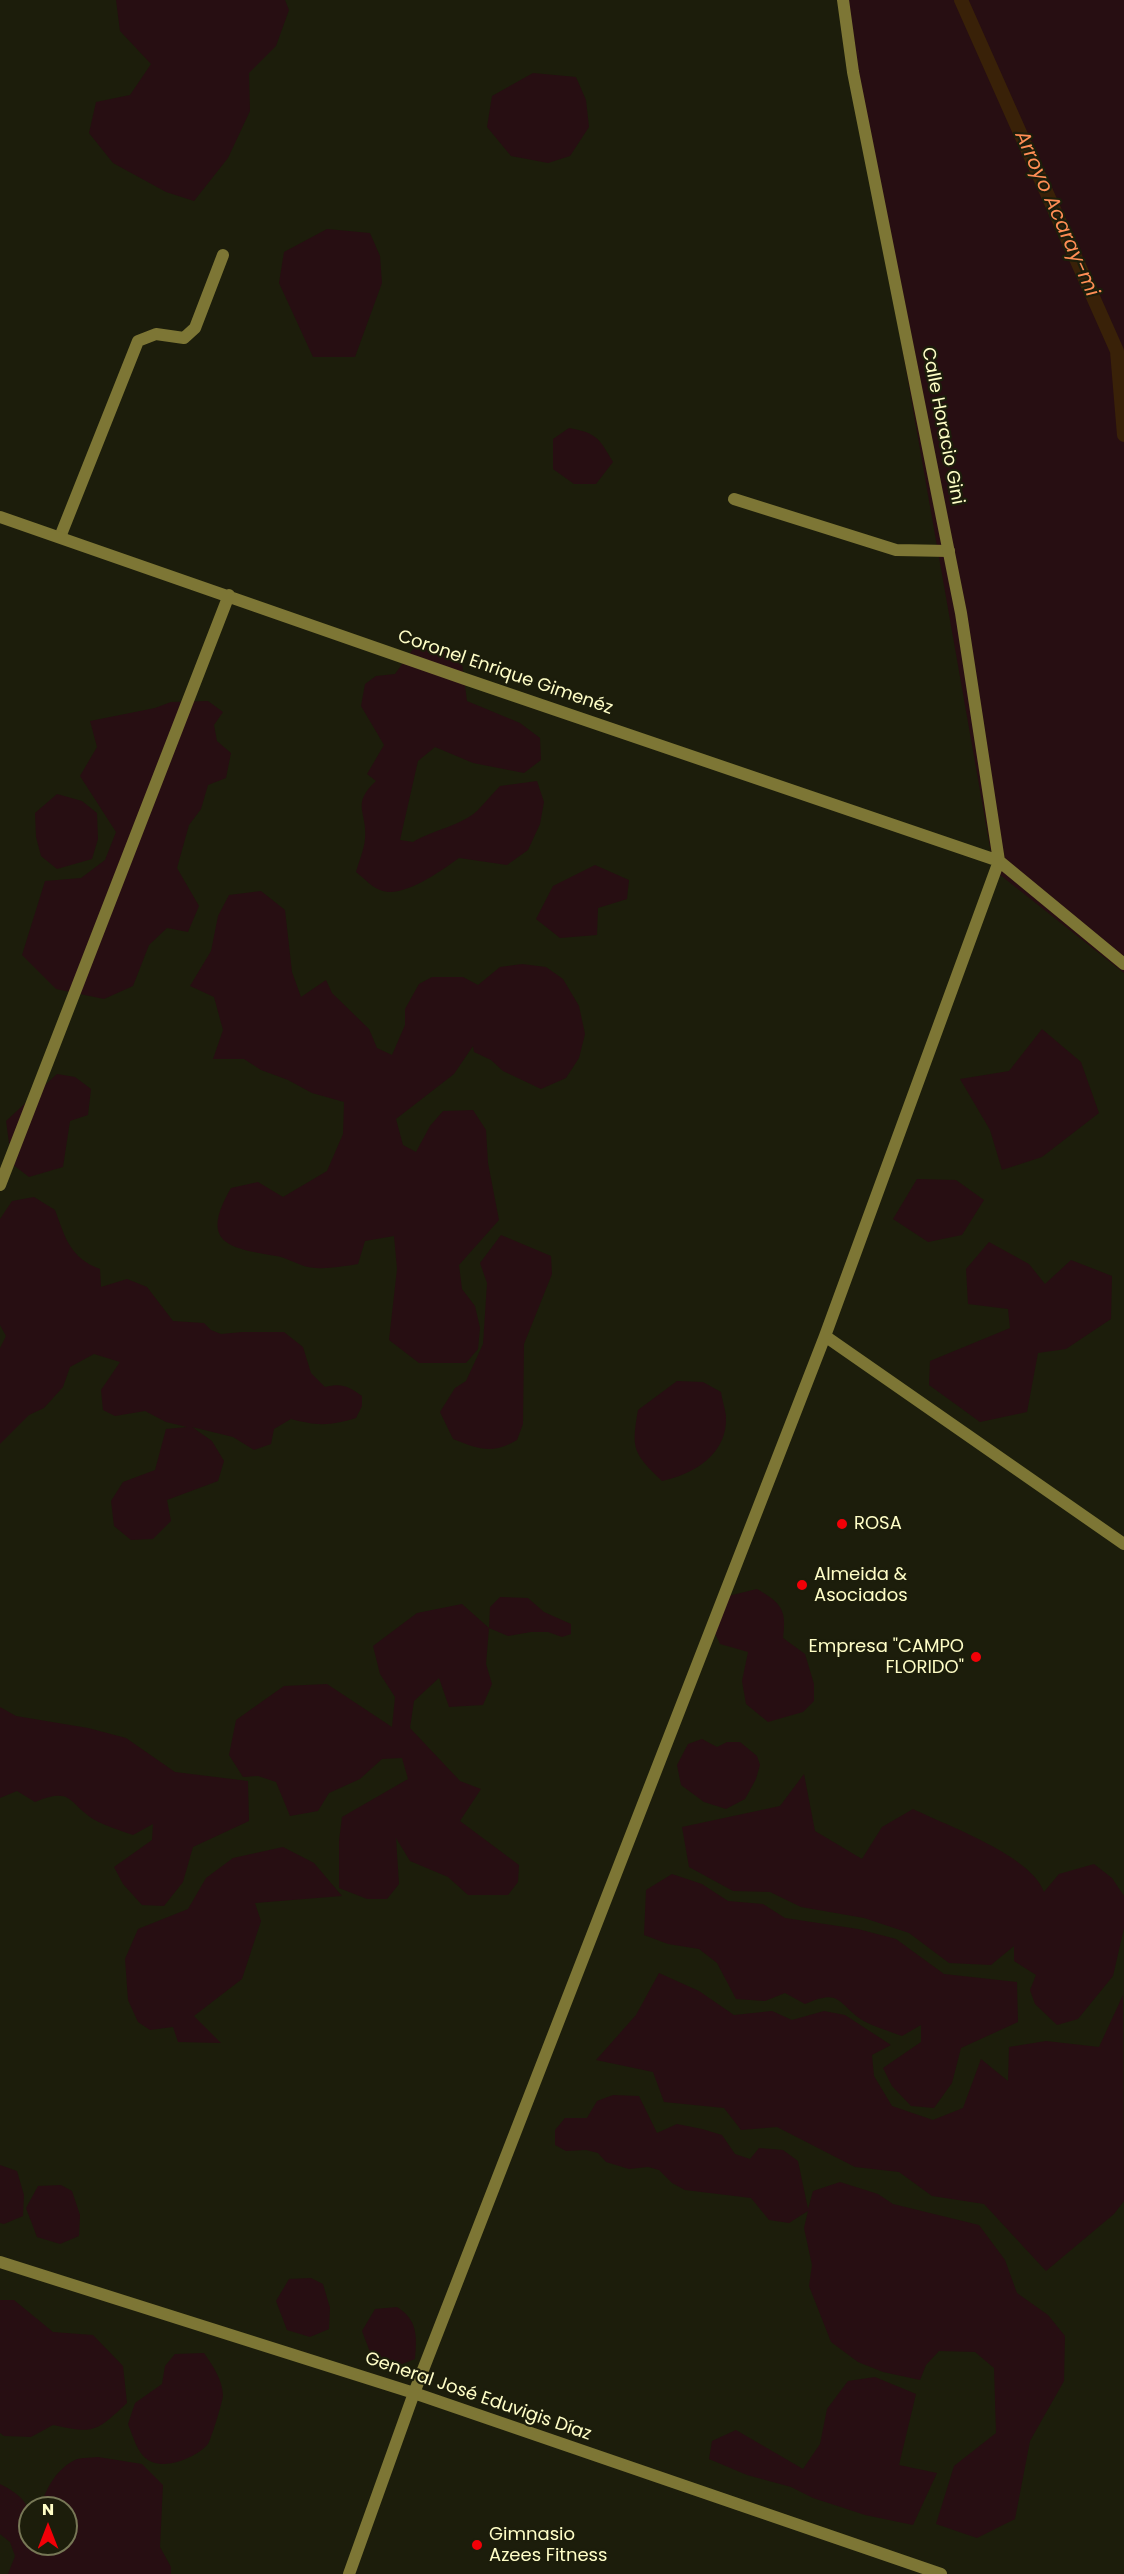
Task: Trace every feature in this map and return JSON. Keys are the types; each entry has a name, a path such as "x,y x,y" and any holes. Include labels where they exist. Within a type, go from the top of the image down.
{"street":[{"name":"Calle Horacio Gini","path":"843,0 853,72 961,613 999,861"},
{"path":"60,537 138,341 156,334 184,338 195,328 224,255"},
{"path":"734,500 896,550 949,551"},
{"name":"Coronel Enrique Gimenéz","path":"0,517 999,861"},
{"path":"0,1185 228,595"},
{"path":"349,2574 414,2393 825,1336 999,861 1124,964"},
{"path":"825,1336 1124,1544"},
{"name":"General José Eduvigis Díaz","path":"0,2262 414,2393 941,2574"}],"shaded area":[{"path":"116,0 285,0 289,10 276,46 249,73 250,111 228,158 194,201 166,192 113,163 89,133 96,102 130,95 151,64 120,31"},
{"path":"841,0 1124,0 1124,973 994,870"},
{"path":"533,73 576,77 586,100 589,127 570,156 548,163 511,156 487,127 492,96"},
{"path":"327,229 370,233 380,256 382,283 355,357 313,357 279,283 284,252"},
{"path":"569,428 586,432 596,438 613,462 596,484 574,484 553,469 553,439"},
{"path":"416,645 443,646 461,655 467,701 520,723 540,738 541,760 524,773 473,763 435,747 418,761 400,840 413,842 463,820 477,811 500,786 537,781 544,802 540,824 528,850 507,865 459,858 412,887 392,892 383,891 372,886 356,872 365,839 362,803 368,789 376,781 367,774 384,745 361,706 365,684 376,676 395,674"},
{"path":"208,701 223,712 214,725 217,741 231,753 226,778 208,785 201,809 189,825 177,868 199,906 188,932 167,928 149,945 133,986 104,999 56,989 22,955 45,881 81,878 105,860 116,832 80,776 97,747 90,721 155,708 171,702"},
{"path":"57,794 82,801 97,813 98,839 92,859 57,869 41,856 36,837 35,813"},
{"path":"595,865 629,880 627,899 598,908 597,935 560,938 536,919 553,886"},
{"path":"261,891 285,910 292,972 301,997 326,980 332,993 369,1029 377,1048 392,1055 405,1025 405,1009 419,984 432,977 463,977 478,985 500,967 522,964 546,967 563,979 579,1006 585,1034 579,1058 566,1078 541,1089 503,1071 491,1060 474,1052 473,1046 454,1074 396,1119 403,1145 416,1152 430,1126 443,1111 473,1110 486,1130 488,1163 499,1220 459,1265 462,1289 475,1306 480,1328 478,1349 466,1363 419,1363 389,1340 397,1269 394,1236 365,1241 358,1264 311,1268 281,1257 244,1250 224,1240 219,1232 218,1221 222,1206 231,1188 258,1182 283,1197 327,1171 343,1134 344,1102 312,1093 288,1080 261,1070 244,1059 213,1059 223,1030 214,997 190,986 211,951 218,916 229,895"},
{"path":"1042,1029 1081,1062 1099,1113 1042,1157 1002,1170 990,1130 960,1079 1009,1071"},
{"path":"57,1074 75,1077 91,1089 88,1115 70,1121 63,1167 29,1177 12,1164 6,1121"},
{"path":"917,1179 956,1180 984,1200 962,1235 928,1242 893,1219"},
{"path":"34,1197 55,1210 66,1238 75,1253 100,1269 101,1287 127,1279 147,1287 173,1321 204,1323 211,1330 221,1334 284,1332 303,1347 311,1373 325,1387 345,1386 362,1396 362,1406 356,1418 324,1424 291,1419 274,1429 271,1444 254,1450 233,1437 192,1427 212,1441 224,1461 218,1481 167,1500 171,1521 153,1539 131,1540 114,1526 111,1501 123,1482 155,1470 166,1429 187,1427 166,1422 145,1411 115,1416 103,1410 101,1390 120,1362 94,1354 70,1367 63,1387 44,1408 29,1415 0,1444 0,1348 6,1336 0,1325 0,1219 12,1201"},
{"path":"501,1235 551,1256 552,1274 524,1344 523,1424 517,1440 500,1448 485,1449 453,1439 440,1412 455,1388 466,1381 483,1344 487,1283 480,1263"},
{"path":"989,1242 1029,1264 1045,1284 1071,1260 1112,1276 1111,1319 1066,1349 1038,1353 1027,1412 980,1422 929,1385 930,1361 1010,1328 1008,1309 968,1304 966,1269"},
{"path":"677,1381 703,1382 721,1392 726,1416 725,1429 721,1441 707,1460 686,1473 662,1481 645,1464 636,1450 636,1423 638,1410"},
{"path":"757,1589 772,1598 783,1613 783,1638 805,1654 814,1684 814,1701 803,1712 768,1722 746,1704 742,1681 748,1652 720,1644 712,1627 724,1597"},
{"path":"500,1597 528,1598 544,1612 571,1624 571,1634 562,1637 548,1632 531,1632 508,1636 489,1628 490,1607"},
{"path":"462,1604 489,1628 486,1664 492,1684 483,1705 449,1707 439,1678 414,1701 410,1728 460,1781 481,1789 460,1821 519,1865 518,1882 508,1895 468,1895 448,1877 410,1861 396,1838 399,1884 387,1899 367,1899 339,1888 339,1841 342,1817 408,1779 402,1758 382,1759 360,1779 329,1793 318,1811 290,1816 276,1782 258,1776 243,1777 229,1755 236,1720 284,1686 327,1684 392,1727 395,1697 380,1674 373,1646 417,1613"},
{"path":"0,1707 16,1716 88,1728 126,1738 175,1772 248,1781 249,1821 193,1847 183,1882 164,1906 142,1905 123,1884 114,1867 152,1840 153,1824 133,1835 93,1819 63,1796 35,1802 17,1791 0,1798"},
{"path":"702,1739 717,1747 727,1742 740,1742 757,1756 760,1765 756,1779 745,1799 726,1809 704,1802 681,1785 677,1765 688,1744"},
{"path":"804,1774 815,1831 862,1859 882,1827 913,1809 1007,1854 1036,1879 1044,1892 1059,1874 1094,1864 1112,1878 1124,1896 1124,1928 1113,1976 1078,2019 1057,2025 1035,2004 1030,1990 1036,1975 1014,1961 1014,1946 991,1965 949,1963 909,1933 864,1918 801,1907 770,1892 733,1891 689,1867 682,1827 780,1806"},
{"path":"283,1847 314,1863 342,1896 255,1903 261,1921 242,1979 194,2016 221,2043 178,2042 173,2027 150,2030 138,2022 128,2000 125,1959 138,1929 188,1909 206,1878 233,1858"},
{"path":"672,1874 702,1884 728,1901 763,1904 785,1918 858,1929 896,1939 944,1974 1017,1982 1018,2022 961,2048 952,2083 934,2108 911,2106 892,2086 883,2068 921,2042 921,2025 902,2036 862,2020 838,2000 826,1997 805,2004 785,1993 765,2001 736,1999 717,1963 699,1949 668,1944 644,1935 646,1890"},
{"path":"659,1973 699,1991 734,2015 772,2011 792,2020 824,2011 845,2015 891,2045 872,2055 874,2076 892,2106 933,2120 963,2108 981,2059 1008,2081 1009,2047 1046,2041 1099,2047 1123,1995 1124,2201 1114,2214 1046,2271 984,2204 932,2196 899,2172 855,2167 777,2127 741,2130 724,2108 664,2102 653,2072 596,2060 636,2015"},
{"path":"613,2095 639,2096 657,2133 677,2124 702,2129 722,2135 735,2154 750,2159 759,2148 783,2150 798,2161 808,2209 813,2191 840,2182 878,2194 893,2204 979,2225 1005,2260 1017,2293 1048,2315 1065,2336 1064,2381 1030,2441 1015,2519 977,2538 936,2524 954,2466 996,2433 994,2368 975,2352 939,2351 926,2365 920,2380 883,2372 858,2362 831,2342 809,2286 812,2265 804,2228 808,2211 789,2223 769,2220 751,2198 685,2190 672,2183 659,2170 648,2167 629,2169 606,2162 598,2153 586,2150 566,2151 555,2145 555,2130 565,2118 587,2118 597,2101"},
{"path":"0,2165 17,2171 24,2195 23,2216 4,2224 0,2223"},
{"path":"61,2185 72,2191 80,2215 79,2236 60,2244 37,2237 26,2208 38,2186"},
{"path":"311,2278 323,2284 330,2308 329,2329 310,2337 287,2330 276,2301 289,2279"},
{"path":"0,2300 14,2300 53,2332 93,2335 123,2366 127,2403 101,2425 86,2430 53,2425 31,2437 4,2436 0,2433"},
{"path":"397,2307 412,2323 416,2343 415,2359 397,2366 373,2360 362,2331 375,2309"},
{"path":"204,2353 219,2378 223,2395 208,2444 196,2454 180,2461 163,2464 148,2460 138,2449 128,2424 135,2403 162,2384 165,2366 175,2354"},
{"path":"875,2377 916,2394 899,2465 937,2473 913,2525 865,2515 813,2498 791,2487 747,2475 709,2459 712,2441 736,2430 803,2469 820,2444 827,2409 848,2381"},
{"path":"98,2457 142,2464 163,2485 160,2547 171,2567 171,2574 8,2574 15,2556 10,2542 0,2534 0,2484 19,2496 18,2556 78,2556 78,2496 44,2496 61,2470 78,2459"}],"waterway":[{"name":"Arroyo Acaray-mi","path":"961,0 1117,351 1124,435"}],"place":[{"name":"ROSA","path":"842,1524"},
{"name":"Almeida & Asociados","path":"802,1585"},
{"name":"Empresa \"CAMPO FLORIDO\"","path":"976,1657"},
{"name":"Gimnasio Azees Fitness","path":"477,2545"}]}
